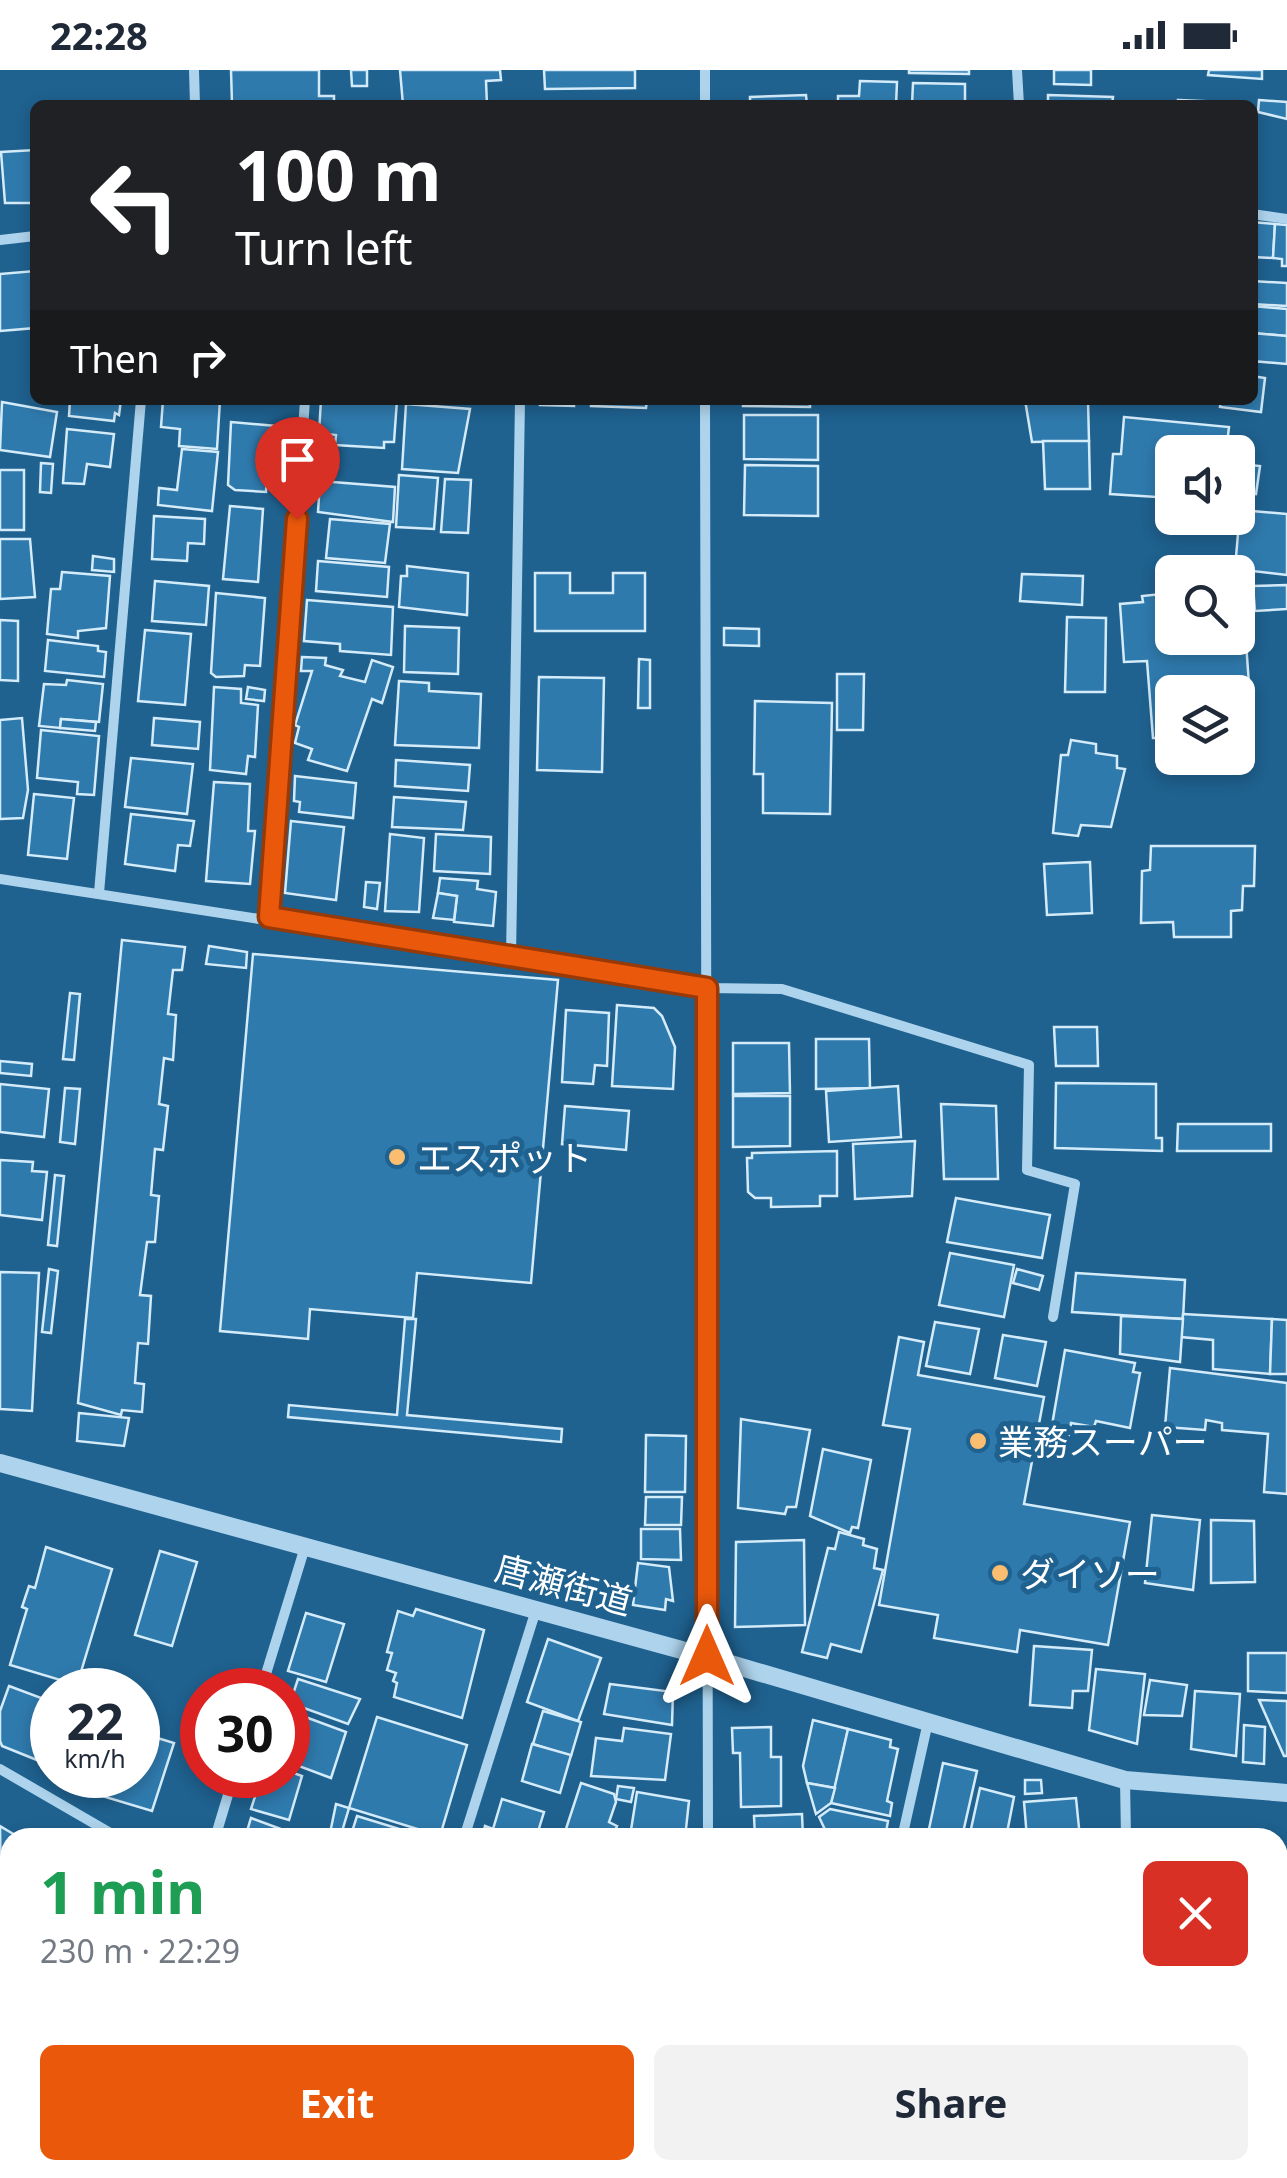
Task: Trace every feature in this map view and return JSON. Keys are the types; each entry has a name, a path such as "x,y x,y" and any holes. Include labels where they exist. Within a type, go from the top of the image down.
{"street":[{"path":"194,70 195,100"},
{"path":"705,70 705,100"},
{"path":"1017,70 1019,100"},
{"path":"1258,215 1287,219"},
{"path":"0,240 30,237"},
{"path":"99,893 142,405"},
{"path":"269,917 306,405"},
{"path":"511,958 520,405"},
{"path":"705,405 708,1828"},
{"path":"0,879 269,917 707,988 782,989 1028,1065 1027,1170 1075,1184 1053,1318"},
{"name":"唐瀬街道","path":"0,1463 707,1656 1125,1780 1287,1794"},
{"path":"267,1668 305,1547"},
{"path":"467,1828 536,1610"},
{"path":"904,1828 928,1722"},
{"path":"0,1769 102,1828"},
{"path":"1125,1780 1126,1828"},
{"path":"218,1828 227,1798"}],"building":[{"path":"231,70 319,70 319,96 334,96 334,100 232,100"},
{"path":"351,70 367,70 367,86 352,86"},
{"path":"400,70 500,70 501,80 486,81 487,100 403,100"},
{"path":"544,70 635,70 635,88 545,89"},
{"path":"969,70 969,74 909,73"},
{"path":"1054,70 1091,70 1091,85 1054,84"},
{"path":"1209,70 1262,70 1262,79 1208,75"},
{"path":"860,81 897,82 896,100 838,100 838,96 859,96"},
{"path":"913,83 965,84 965,100 912,100"},
{"path":"806,95 806,100 750,100"},
{"path":"1048,95 1113,97 1113,100 1048,100"},
{"path":"1259,100 1287,102 1287,119 1258,112"},
{"path":"30,150 30,203 5,203 1,152"},
{"path":"1258,223 1275,224 1273,258 1258,257"},
{"path":"1275,224 1287,225 1287,266 1282,266 1282,259 1273,258"},
{"path":"30,271 30,328 0,331 0,274"},
{"path":"1258,281 1287,283 1287,306 1258,304"},
{"path":"1258,307 1287,309 1287,336 1258,334"},
{"path":"1258,334 1287,336 1287,364 1258,362"},
{"path":"1258,377 1265,378 1261,412 1220,407 1258,405"},
{"path":"2,402 57,412 50,457 0,450"},
{"path":"70,405 120,405 114,421 69,416"},
{"path":"163,405 220,405 217,449 179,446 180,429 161,427"},
{"path":"321,405 397,405 394,442 384,442 384,448 335,445 336,435 319,433"},
{"path":"406,405 470,409 458,473 402,469"},
{"path":"591,405 646,405 646,408"},
{"path":"810,405 810,407 743,406"},
{"path":"1026,405 1088,405 1089,441 1032,442"},
{"path":"744,415 818,415 818,460 744,459"},
{"path":"1124,417 1229,427 1228,435 1155,435 1155,497 1110,494 1113,454 1121,454"},
{"path":"231,422 276,426 276,442 269,442 266,492 235,490 228,485"},
{"path":"67,429 114,434 110,467 87,464 84,484 63,483"},
{"path":"1043,441 1089,441 1090,489 1045,489"},
{"path":"182,449 218,452 212,511 158,505 159,488 177,490"},
{"path":"41,463 53,464 51,493 40,492"},
{"path":"745,465 818,466 818,516 744,515"},
{"path":"1255,465 1260,466 1255,494"},
{"path":"0,470 24,470 24,530 0,530"},
{"path":"399,475 438,478 434,529 396,527"},
{"path":"445,479 471,480 468,533 441,532"},
{"path":"320,481 395,487 393,522 318,512"},
{"path":"230,506 263,509 258,582 223,579"},
{"path":"1255,511 1287,514 1287,575 1255,571 1255,555 1236,555 1238,535 1255,535"},
{"path":"154,516 205,519 204,544 188,543 187,561 152,559"},
{"path":"330,519 390,524 385,563 326,558"},
{"path":"0,539 30,539 35,597 0,599"},
{"path":"93,556 114,559 114,572 92,570"},
{"path":"318,561 389,567 387,597 316,591"},
{"path":"407,566 468,573 467,615 399,607 401,576 407,576"},
{"path":"62,572 110,576 106,628 78,631 78,638 47,634 51,589 60,589"},
{"path":"535,573 570,573 570,593 613,593 613,573 645,573 645,631 535,631"},
{"path":"1022,574 1083,576 1082,605 1020,601"},
{"path":"155,581 209,586 206,625 152,621"},
{"path":"1287,585 1287,609 1255,611 1255,586"},
{"path":"216,593 265,598 260,666 245,665 244,676 216,677 211,673"},
{"path":"1155,595 1155,655 1247,655 1248,675 1155,675 1155,738 1147,661 1124,662 1120,604 1143,602 1142,596"},
{"path":"307,600 393,607 391,655 340,651 340,644 304,641"},
{"path":"1067,617 1106,618 1105,692 1065,692"},
{"path":"0,620 18,621 18,681 0,680"},
{"path":"405,626 459,628 458,674 404,672"},
{"path":"724,628 759,629 759,646 724,645"},
{"path":"145,630 191,634 185,705 138,701"},
{"path":"48,640 98,646 98,651 106,652 104,677 45,671"},
{"path":"302,657 326,658 325,665 343,670 340,676 365,682 372,660 393,667 382,703 372,699 347,771 308,760 312,749 295,743 299,727 295,725 312,671 301,671"},
{"path":"639,659 650,660 650,708 638,708"},
{"path":"837,674 864,674 863,730 837,730"},
{"path":"539,677 604,678 602,772 537,770"},
{"path":"67,680 103,684 99,722 61,719 60,728 39,726 44,684 66,685"},
{"path":"399,681 429,683 429,691 481,694 479,748 395,745"},
{"path":"214,687 241,689 241,703 258,705 255,757 248,756 246,774 210,770"},
{"path":"248,687 265,690 264,701 246,699"},
{"path":"755,701 832,703 830,814 763,813 763,774 754,774"},
{"path":"22,718 28,790 23,818 0,819 0,720"},
{"path":"154,718 200,722 198,749 152,745"},
{"path":"61,719 96,722 95,731 60,728"},
{"path":"41,730 99,736 94,795 77,794 78,782 37,778"},
{"path":"1071,740 1096,744 1096,753 1117,756 1117,768 1125,769 1111,827 1081,825 1078,836 1053,833 1061,755 1068,755"},
{"path":"131,758 193,764 187,814 125,807"},
{"path":"396,760 470,765 468,791 395,786"},
{"path":"295,776 356,783 353,818 299,812 300,802 294,801"},
{"path":"214,782 250,784 248,831 255,831 250,884 206,881"},
{"path":"34,794 74,798 67,859 28,855"},
{"path":"394,797 466,802 463,830 392,827"},
{"path":"131,814 194,821 190,846 178,845 175,871 125,864"},
{"path":"291,821 344,827 336,900 285,893"},
{"path":"390,834 424,838 419,912 385,911"},
{"path":"436,834 491,837 490,874 434,871"},
{"path":"1151,846 1255,846 1254,886 1243,886 1242,910 1231,911 1231,937 1174,937 1173,922 1141,923 1142,871 1150,870"},
{"path":"1090,862 1092,913 1047,915 1044,864"},
{"path":"440,878 478,881 477,889 496,892 493,926 454,922 457,896 438,893"},
{"path":"366,882 380,883 377,909 364,907"},
{"path":"438,893 457,896 454,920 433,918"},
{"path":"122,940 185,947 182,970 173,970 168,1014 176,1015 173,1060 164,1058 159,1104 168,1106 163,1150 155,1149 151,1195 159,1196 155,1242 147,1242 140,1295 151,1296 148,1344 138,1343 135,1383 144,1384 142,1412 122,1410 121,1415 78,1403"},
{"path":"209,946 247,952 246,968 206,964"},
{"path":"253,954 558,980 531,1283 417,1273 413,1318 310,1309 308,1339 220,1331"},
{"path":"70,993 80,994 74,1060 63,1059"},
{"path":"617,1005 654,1008 662,1016 675,1047 673,1089 612,1086"},
{"path":"566,1010 609,1013 607,1066 595,1065 593,1084 562,1082"},
{"path":"1054,1027 1097,1027 1098,1066 1056,1066"},
{"path":"816,1039 869,1039 870,1088 816,1089"},
{"path":"733,1043 789,1043 790,1093 733,1094"},
{"path":"0,1061 32,1064 31,1076 0,1073"},
{"path":"1056,1083 1156,1084 1156,1138 1162,1138 1162,1151 1055,1148"},
{"path":"0,1084 49,1089 44,1137 0,1132"},
{"path":"898,1086 901,1137 829,1142 826,1091"},
{"path":"65,1088 80,1089 75,1144 60,1142"},
{"path":"733,1096 790,1096 790,1146 733,1147"},
{"path":"941,1104 996,1106 998,1179 944,1179"},
{"path":"565,1106 629,1111 626,1150 562,1144"},
{"path":"1178,1124 1271,1124 1271,1151 1177,1151"},
{"path":"915,1141 912,1196 855,1199 853,1144"},
{"path":"837,1151 837,1196 820,1196 820,1206 771,1207 771,1198 755,1198 748,1192 747,1158 752,1158 752,1153"},
{"path":"0,1160 33,1162 32,1171 47,1172 42,1220 0,1215"},
{"path":"55,1175 64,1176 57,1246 48,1245"},
{"path":"956,1198 1050,1215 1042,1258 947,1242"},
{"path":"950,1253 1014,1265 1004,1317 939,1305"},
{"path":"49,1269 58,1271 51,1333 42,1332"},
{"path":"1017,1269 1043,1276 1039,1290 1013,1283"},
{"path":"0,1272 39,1273 32,1411 0,1409"},
{"path":"1076,1273 1185,1280 1183,1319 1072,1312"},
{"path":"1183,1314 1272,1319 1270,1374 1213,1369 1213,1340 1181,1337"},
{"path":"1121,1316 1183,1319 1180,1362 1120,1354"},
{"path":"405,1319 416,1319 407,1415 562,1429 561,1442 288,1417 289,1405 397,1415"},
{"path":"1272,1319 1287,1320 1287,1374 1270,1374"},
{"path":"935,1322 979,1329 970,1374 926,1366"},
{"path":"1003,1335 1046,1342 1037,1386 995,1378"},
{"path":"899,1337 924,1342 918,1375 1044,1397 1024,1504 1130,1522 1108,1645 1020,1630 1017,1652 934,1638 938,1615 879,1605 910,1429 883,1425"},
{"path":"1065,1350 1135,1363 1133,1372 1140,1373 1130,1428 1096,1421 1094,1427 1071,1423 1070,1431 1052,1425"},
{"path":"1170,1368 1287,1383 1287,1494 1264,1492 1268,1434 1222,1430 1222,1423 1206,1420 1205,1430 1165,1427"},
{"path":"79,1413 129,1418 124,1446 77,1441"},
{"path":"741,1419 810,1430 796,1507 787,1507 785,1514 738,1508"},
{"path":"1048,1425 1070,1431 1067,1443 1046,1438"},
{"path":"646,1435 686,1436 685,1492 645,1492"},
{"path":"823,1449 871,1460 858,1528 852,1527 850,1533 810,1516"},
{"path":"646,1497 682,1497 681,1525 645,1525"},
{"path":"1152,1515 1200,1520 1193,1590 1145,1583"},
{"path":"1211,1520 1254,1521 1255,1582 1211,1583"},
{"path":"641,1529 680,1529 681,1560 641,1559"},
{"path":"839,1532 864,1539 863,1545 877,1549 874,1568 883,1570 861,1652 831,1644 827,1658 802,1652 828,1548 835,1549"},
{"path":"804,1540 805,1625 735,1627 736,1542"},
{"path":"46,1547 112,1569 82,1668 30,1671 10,1665 27,1609 22,1607 29,1586 35,1588"},
{"path":"160,1551 197,1562 172,1646 135,1635"},
{"path":"638,1563 669,1567 673,1601 666,1599 665,1610 633,1605"},
{"path":"416,1609 484,1630 462,1718 394,1697 396,1673 387,1670 392,1653 387,1652 398,1611 413,1616"},
{"path":"306,1613 344,1624 326,1682 310,1677 310,1668 289,1668"},
{"path":"548,1639 601,1658 578,1721 527,1702"},
{"path":"1034,1646 1092,1650 1088,1691 1073,1691 1072,1708 1030,1705"},
{"path":"1248,1653 1287,1653 1287,1693 1248,1691"},
{"path":"1096,1669 1145,1674 1137,1744 1089,1730"},
{"path":"1150,1680 1187,1685 1182,1716 1144,1715"},
{"path":"310,1683 360,1699 348,1724 310,1710"},
{"path":"610,1684 673,1692 672,1725 604,1714"},
{"path":"9,1686 30,1694 30,1757 2,1746 0,1711"},
{"path":"1195,1691 1240,1694 1236,1756 1191,1749"},
{"path":"1259,1700 1287,1701 1287,1756 1284,1756"},
{"path":"543,1711 581,1722 571,1756 533,1744"},
{"path":"377,1717 467,1745 442,1828 414,1828 349,1808"},
{"path":"310,1719 346,1732 331,1778 310,1770"},
{"path":"813,1720 848,1729 835,1788 807,1783 803,1766"},
{"path":"1244,1725 1265,1727 1264,1764 1243,1762"},
{"path":"771,1727 771,1757 781,1757 781,1806 741,1807 740,1753 733,1753 732,1728"},
{"path":"624,1728 671,1734 665,1780 591,1776 596,1738 622,1741"},
{"path":"848,1729 891,1740 890,1747 898,1749 887,1801 892,1803 890,1816 831,1803"},
{"path":"160,1739 174,1743 160,1786"},
{"path":"532,1744 571,1755 560,1793 522,1781"},
{"path":"943,1763 977,1771 964,1828 929,1828"},
{"path":"1025,1780 1041,1780 1042,1793 1025,1794"},
{"path":"581,1783 614,1794 616,1802 609,1822 616,1828 566,1828"},
{"path":"807,1783 835,1788 831,1803 816,1814"},
{"path":"618,1786 634,1788 631,1802 616,1799"},
{"path":"980,1788 1014,1797 1008,1828 971,1828"},
{"path":"637,1792 689,1801 686,1828 631,1828"},
{"path":"109,1798 156,1798 152,1811"},
{"path":"255,1798 296,1798 289,1820 251,1809"},
{"path":"1076,1798 1079,1828 1026,1828 1024,1802"},
{"path":"502,1799 544,1812 539,1828 493,1828"},
{"path":"336,1804 349,1808 343,1828 331,1828"},
{"path":"830,1809 888,1821 887,1828 824,1828 819,1817"},
{"path":"802,1814 803,1828 755,1828 754,1816"},
{"path":"357,1816 396,1828 353,1828"},
{"path":"251,1818 278,1828 248,1828"}],"place":[{"name":"エスポット","path":"397,1157"},
{"name":"業務スーパー","path":"978,1441"},
{"name":"ダイソー","path":"1000,1573"}],"route":[{"path":"297,519 269,917 707,988 707,1656"}]}
